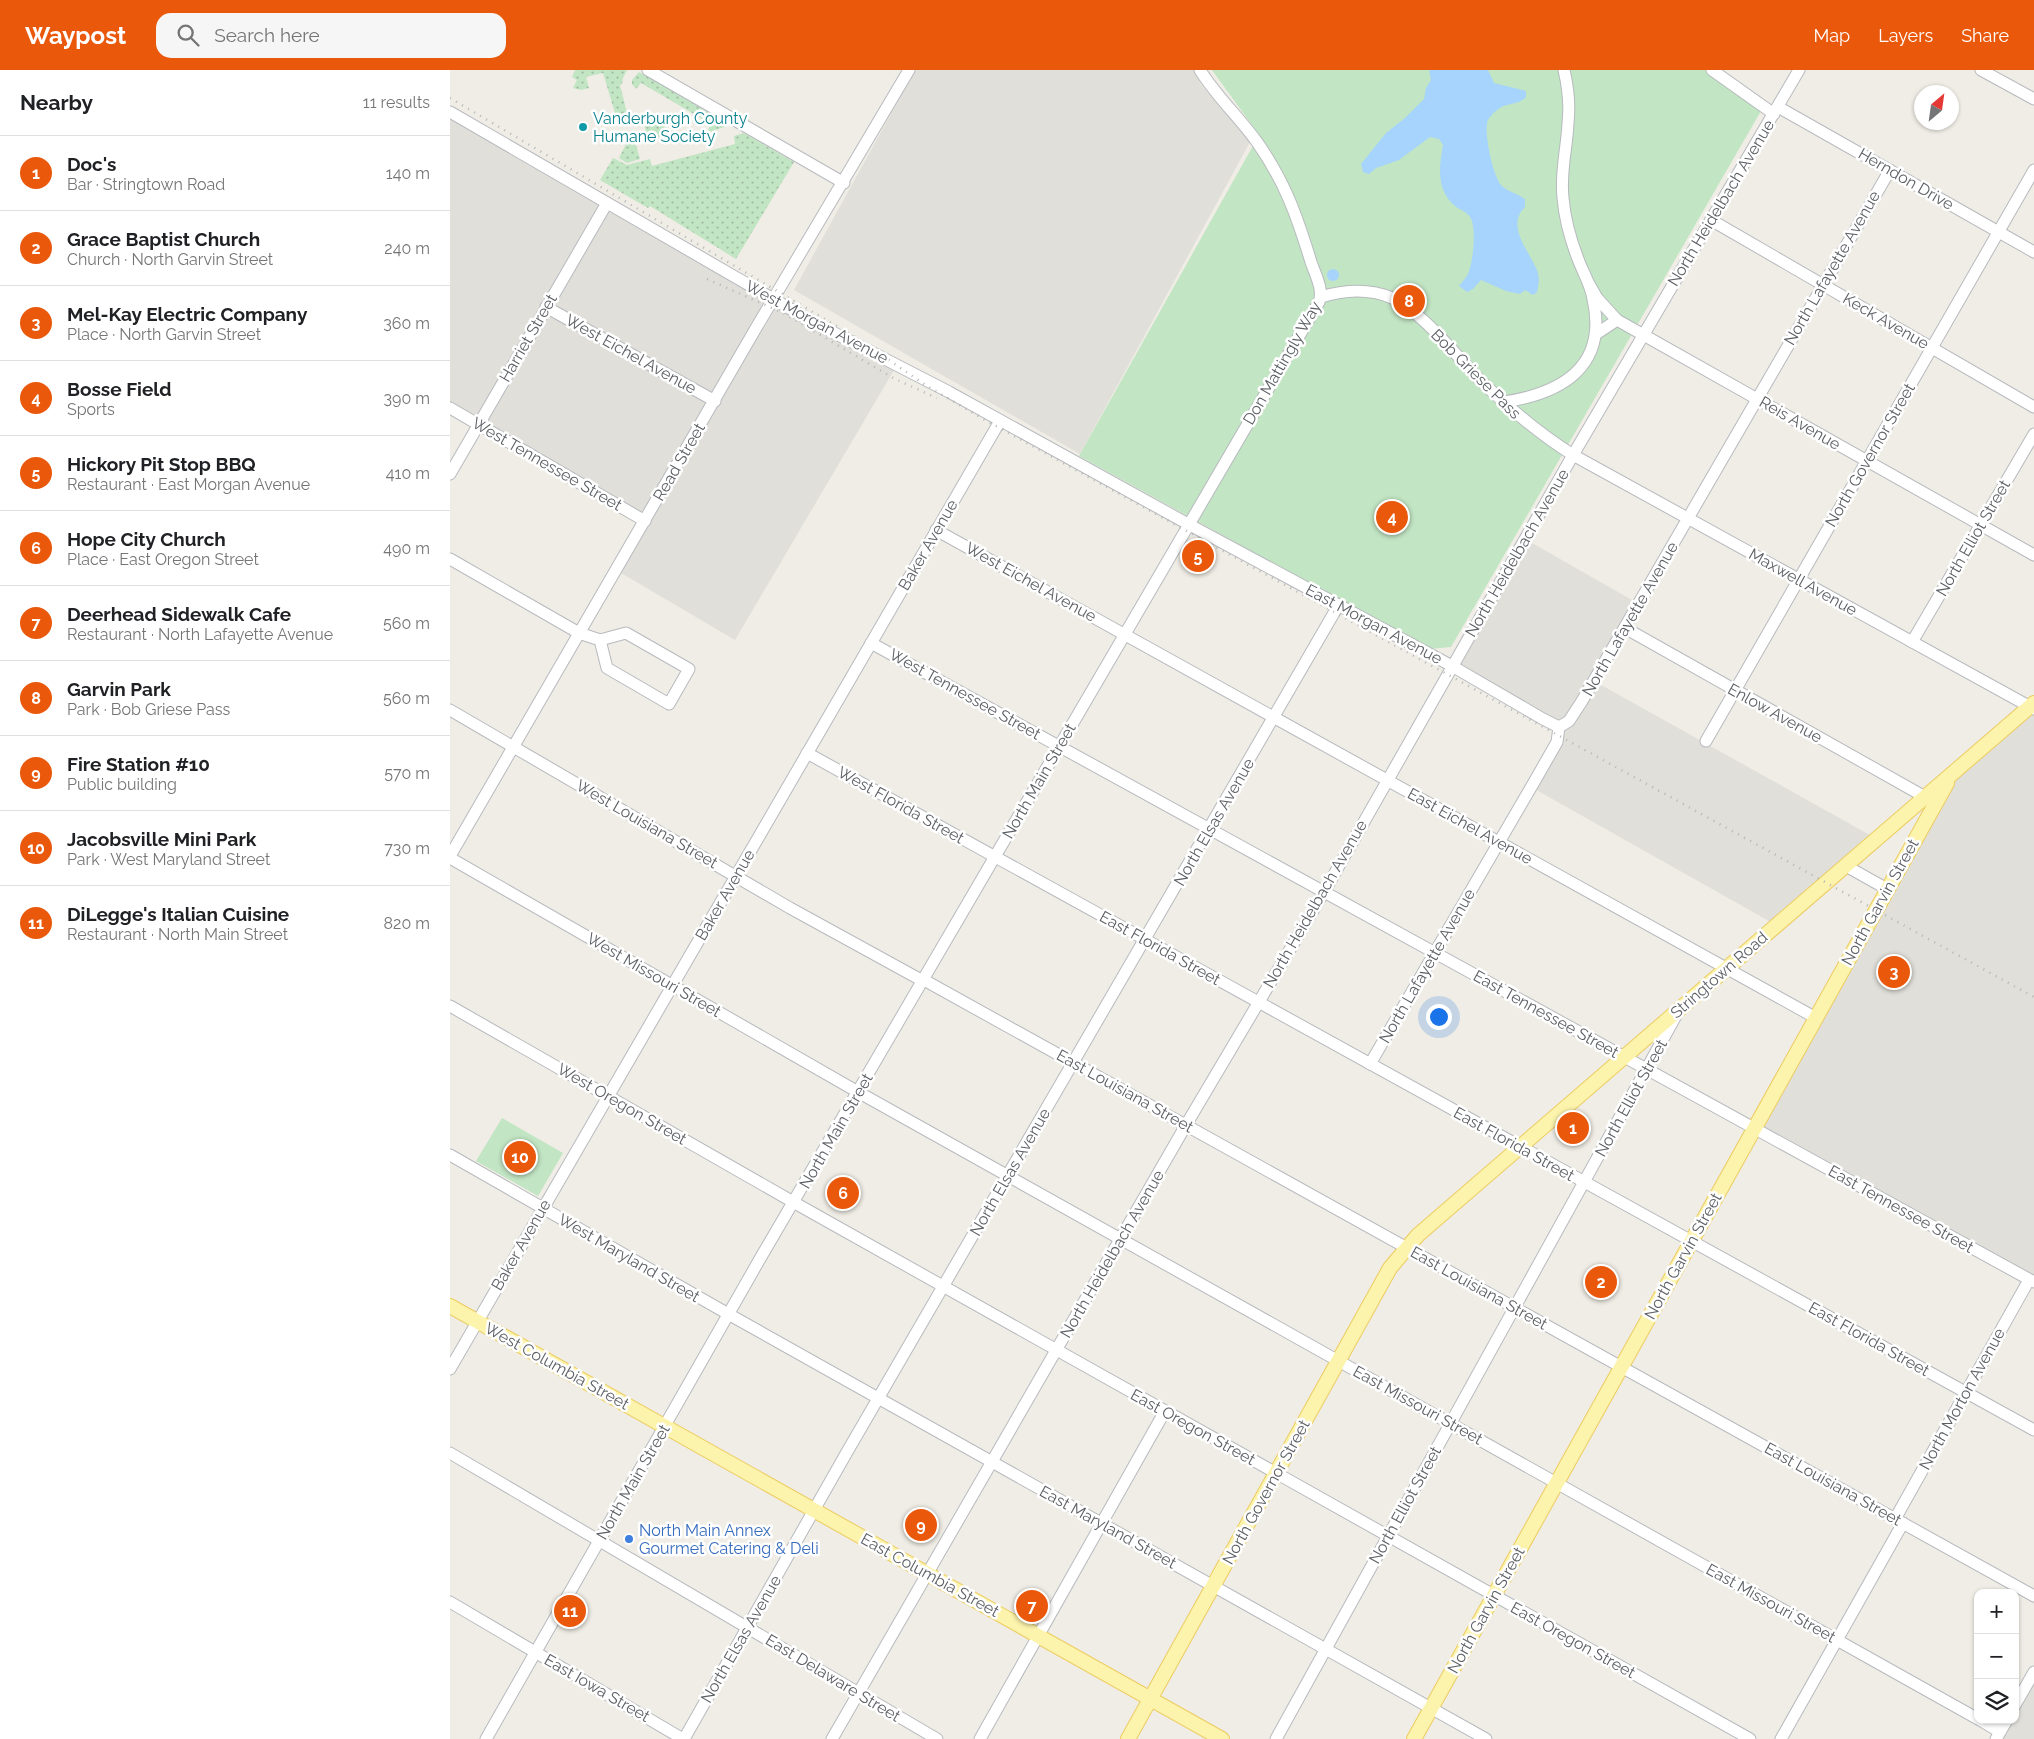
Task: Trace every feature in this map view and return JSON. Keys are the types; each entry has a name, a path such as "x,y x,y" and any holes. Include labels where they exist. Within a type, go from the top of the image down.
{"main road":[{"name":"Stringtown Road","path":"1406,1247 1519,1146 2033,707"},
{"name":"North Garvin Street","path":"1414,1739 1887,889 1953,774"},
{"name":"North Governor Street","path":"1128,1739 1390,1268 1406,1247"},
{"name":"West Columbia Street","path":"450,1306 664,1426"},
{"name":"East Columbia Street","path":"664,1426 1222,1739"}],"street":[{"path":"648,70 844,182"},
{"name":"Read Street","path":"450,857 579,633 910,70"},
{"name":"Don Mattingly Way","path":"1188,524 1321,297 1296,214 1280,178 1257,142 1200,70"},
{"path":"1504,402 1526,397 1566,381 1581,370 1588,358 1596,334 1594,305 1589,284 1570,238 1564,214 1562,178 1569,122 1569,102 1564,70"},
{"name":"Herndon Drive","path":"1712,70 1776,110 1890,170 2034,252"},
{"name":"North Heidelbach Avenue","path":"832,1739 1186,1125 1324,892 1573,455 1799,70"},
{"path":"1982,70 2034,100"},
{"name":"West Morgan Avenue","path":"450,112 774,300 1188,524"},
{"name":"North Lafayette Avenue","path":"1370,1064 1556,742 1559,727 1569,721 1625,628 1890,170"},
{"name":"North Governor Street","path":"1706,741 2034,170"},
{"name":"Harriet Street","path":"450,474 607,203"},
{"name":"Keck Avenue","path":"1711,220 2034,408"},
{"name":"Reis Avenue","path":"1589,284 1597,298 1617,320 2034,555"},
{"name":"Bob Griese Pass","path":"1321,297 1340,292 1368,291 1387,296 1401,304 1429,328 1533,429 1573,455"},
{"name":"West Eichel Avenue","path":"546,307 715,401"},
{"path":"1596,334 1617,320"},
{"name":"West Tennessee Street","path":"450,408 645,521"},
{"name":"Baker Avenue","path":"450,1369 1000,421"},
{"name":"North Elliot Street","path":"1912,642 2034,434"},
{"name":"Maxwell Avenue","path":"1573,455 2033,707"},
{"name":"East Morgan Avenue","path":"1188,524 1452,666 1559,727"},
{"name":"North Main Street","path":"486,1739 664,1426 1188,524"},
{"name":"West Eichel Avenue","path":"936,530 1124,634"},
{"path":"450,559 579,633 600,640 626,633 689,668 669,704 607,668 600,640"},
{"name":"North Elsas Avenue","path":"684,1739 814,1510 1275,718 1338,606"},
{"name":"Enlow Avenue","path":"1625,628 1926,797"},
{"name":"East Eichel Avenue","path":"1124,634 1816,1018"},
{"name":"West Tennessee Street","path":"871,643 1059,746"},
{"name":"West Louisiana Street","path":"450,710 736,876 923,980"},
{"name":"East Tennessee Street","path":"1059,746 2032,1281"},
{"name":"West Florida Street","path":"807,753 995,857"},
{"name":"West Missouri Street","path":"450,857 858,1092"},
{"name":"East Florida Street","path":"995,857 2034,1430"},
{"path":"1846,866 1887,889"},
{"name":"East Louisiana Street","path":"923,980 2034,1596"},
{"name":"West Oregon Street","path":"450,1006 794,1203"},
{"name":"North Elliot Street","path":"1276,1739 1680,1008"},
{"name":"East Missouri Street","path":"858,1092 1974,1717"},
{"name":"West Maryland Street","path":"450,1155 730,1315"},
{"name":"East Oregon Street","path":"794,1203 1750,1739"},
{"name":"North Morton Avenue","path":"1781,1739 1836,1640 1966,1392 2032,1281"},
{"name":"East Maryland Street","path":"730,1315 1486,1739"},
{"path":"980,1739 1100,1523 1165,1411"},
{"name":"East Delaware Street","path":"450,1453 937,1739"},
{"name":"East Iowa Street","path":"450,1602 684,1739"},
{"path":"2019,1698 2034,1672"},
{"name":"East Missouri Street","path":"1984,1724 1998,1735"},
{"path":"1998,1735 2005,1724"}],"shaded area":[{"path":"915,70 1194,70 1201,85 1250,142 1080,454 794,290"},
{"path":"450,112 897,365 735,640 616,570 645,521 450,407"},
{"path":"1525,539 1639,604 1594,681 1877,839 1776,925 1531,787 1559,727 1452,666"},
{"path":"2034,709 2034,1282 1754,1128 1869,906 1953,774"},
{"path":"2034,1677 2034,1739 1999,1739 2007,1724 2019,1724 2019,1703"}],"green space":[{"path":"575,70 627,70 620,85 629,121 618,123 603,73 586,77 589,88 581,90 573,88 577,80 572,77"},
{"path":"1212,70 1707,70 1761,111 1451,647 1429,649 1079,456 1259,135"},
{"path":"639,72 727,123 727,126 710,132 708,130 711,124 641,83 636,89 632,84 632,80"},
{"path":"642,114 673,131 674,133 648,140"},
{"path":"617,133 636,145 640,159 627,163 619,158 626,144 615,137"},
{"path":"744,133 794,162 736,259 650,206 648,208 600,180 613,158 627,165 650,159 652,166 735,144 734,136"},
{"path":"502,1118 563,1153 538,1196 476,1161"}],"water":[{"path":"1429,70 1488,70 1494,83 1526,91 1526,97 1523,100 1503,106 1493,114 1488,120 1487,133 1492,164 1499,181 1504,188 1525,199 1525,207 1520,214 1518,229 1520,238 1538,274 1537,292 1533,295 1525,290 1520,294 1506,291 1481,280 1473,289 1467,292 1459,286 1470,269 1474,245 1473,229 1470,217 1455,206 1445,193 1440,178 1443,145 1439,139 1430,137 1399,160 1376,168 1369,174 1363,172 1361,164 1386,133 1424,99 1426,88 1431,80"},
{"path":"1333,269 1339,275 1333,281 1327,275"}],"railway":[{"path":"450,98 855,337 927,386 985,420 2034,997"},
{"path":"707,279 783,313 895,379 937,398"}],"place":[{"name":"Vanderburgh County Humane Society","path":"583,127"},
{"name":"Garvin Park","path":"1409,301"},
{"name":"Bosse Field","path":"1392,517"},
{"name":"Hickory Pit Stop BBQ","path":"1198,556"},
{"name":"Mel-Kay Electric Company","path":"1894,972"},
{"name":"Doc's","path":"1573,1128"},
{"name":"Jacobsville Mini Park","path":"520,1157"},
{"name":"Hope City Church","path":"843,1193"},
{"name":"Grace Baptist Church","path":"1601,1282"},
{"name":"Fire Station #10","path":"921,1525"},
{"name":"North Main Annex Gourmet Catering & Deli","path":"629,1539"},
{"name":"Deerhead Sidewalk Cafe","path":"1032,1606"},
{"name":"DiLegge's Italian Cuisine","path":"570,1611"}]}
